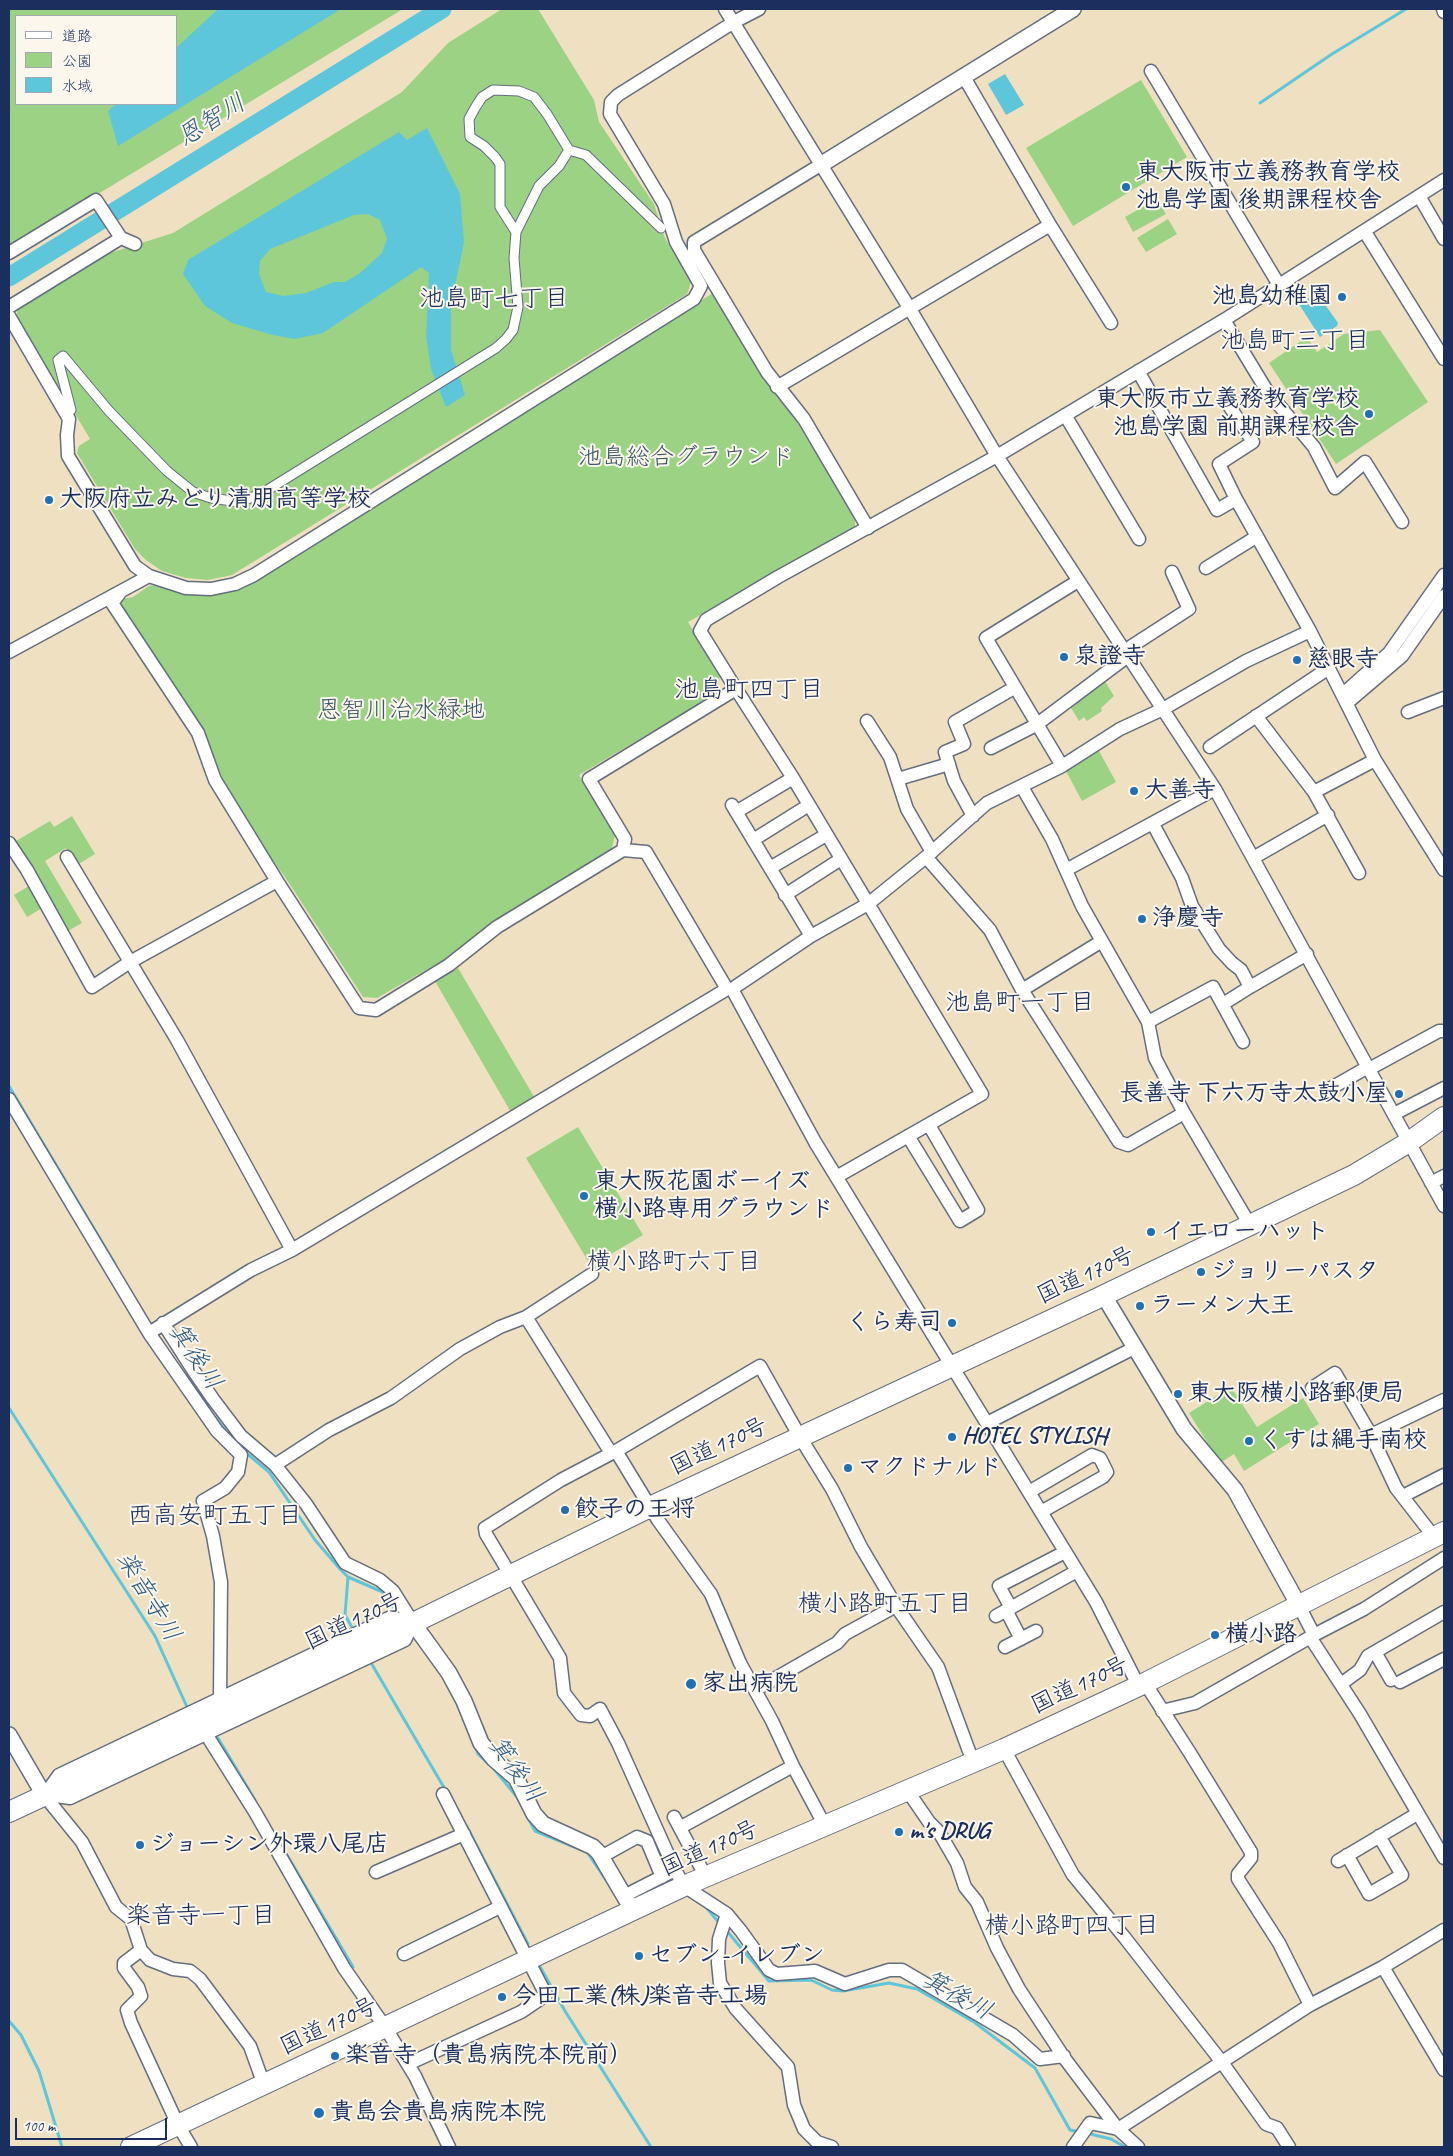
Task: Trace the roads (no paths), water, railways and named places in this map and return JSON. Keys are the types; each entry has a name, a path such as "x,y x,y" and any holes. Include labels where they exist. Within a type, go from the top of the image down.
{"highway":[{"name":"国道170号","path":"9,1812 413,1623 650,1507 1104,1296 1354,1176 1409,1142 1444,1116"},
{"name":"国道170号","path":"131,2147 527,1961 628,1904 680,1878 706,1877 1004,1749 1142,1684 1298,1604 1439,1535"}],"street":[{"path":"725,9 822,164 997,456 1215,789 1444,1206"},
{"path":"701,286 676,242 664,204 610,114 611,102 618,94 734,22 759,9"},
{"path":"868,528 804,419 777,387 694,250 694,242 1073,9"},
{"path":"1151,71 1279,285"},
{"path":"964,77 1050,225 1111,323"},
{"path":"516,232 500,207 500,164 484,146 470,137 469,119 474,108 482,97 493,90 519,91 534,97 570,150 586,155 661,228"},
{"path":"71,410 58,360 63,356 109,410 160,464 193,492 211,498 239,502 261,494 496,348 506,339 513,330 518,307 514,258 516,232 539,186 559,166 570,150"},
{"path":"838,1176 982,1094 793,778 700,631 706,620 997,456 1224,320 1444,180"},
{"path":"1419,196 1444,239"},
{"path":"9,253 96,200 118,234 135,244"},
{"path":"777,387 1050,225"},
{"path":"1364,232 1444,359"},
{"path":"9,307 118,234"},
{"path":"701,286 718,288"},
{"path":"9,316 69,419 67,435 68,456 134,566 149,576 186,588 212,589 235,584 254,574 687,304 694,298 701,286"},
{"path":"1224,320 1267,391 1314,447 1335,488 1365,462 1402,522"},
{"path":"1138,371 1217,510 1236,499"},
{"path":"1228,404 1253,442 1219,464 1256,537 1345,698 1375,760 1444,870"},
{"path":"1065,415 1139,539"},
{"path":"1206,568 1256,537"},
{"path":"991,748 1036,725 1126,654 1189,609 1172,572"},
{"path":"9,652 103,600 119,594 149,576"},
{"path":"1062,766 986,638 1078,581"},
{"path":"1345,698 1389,653 1442,581"},
{"path":"119,594 112,604 198,733 215,780 277,881 359,1008 376,1010 449,965 497,926 623,850 646,852 729,989 816,1142 1077,1571 1142,1684 1190,1753 1250,1852 1251,1858 1238,1874 1238,1879 1278,1943 1310,2005"},
{"path":"1345,698 1402,656 1444,596"},
{"path":"149,1333 164,1322 252,1270 292,1250 729,989 811,936 868,904 929,855 987,803 1062,766 1120,729 1163,709 1246,661 1310,632"},
{"path":"1210,747 1329,668"},
{"path":"974,816 960,793 945,752 964,744 955,722 1014,688"},
{"path":"623,850 625,839 589,779 736,689"},
{"path":"1408,712 1444,698"},
{"path":"1256,716 1314,792 1359,873"},
{"path":"868,721 890,757 910,814 929,855 990,930 1022,990 1119,1142 1128,1145 1184,1113"},
{"path":"1314,792 1375,760"},
{"path":"898,778 949,764"},
{"path":"793,778 734,808 811,936"},
{"path":"1022,787 1052,839 1082,906 1148,1022 1155,1058 1184,1113 1250,1225"},
{"path":"1066,870 1215,789"},
{"path":"753,840 809,806"},
{"path":"1253,858 1328,815"},
{"path":"1153,824 1182,878 1192,906 1219,949 1240,970 1250,987"},
{"path":"770,868 826,835"},
{"path":"9,843 27,870 92,987 130,962 277,881"},
{"path":"67,857 181,1048 292,1250"},
{"path":"785,894 842,859"},
{"path":"1022,990 1102,941"},
{"path":"1223,1004 1307,954"},
{"path":"1148,1022 1213,987 1244,1042"},
{"path":"1326,1091 1439,1031 1444,1031"},
{"path":"1394,1114 1444,1088"},
{"path":"9,1100 149,1333 217,1431 241,1455 238,1472 225,1488 203,1501 213,1536 221,1582 220,1698"},
{"path":"908,1136 960,1221 978,1210 929,1125"},
{"path":"1431,1183 1444,1176"},
{"path":"275,1465 329,1430 390,1398 460,1350 500,1327 526,1317 592,1274"},
{"path":"1104,1296 1184,1429 1235,1490 1298,1604 1312,1636 1444,1858"},
{"path":"526,1317 613,1452 711,1594 740,1663 826,1826"},
{"path":"164,1322 193,1370 241,1436 275,1465 306,1504 345,1563 380,1580 393,1591 413,1623 449,1673 464,1701 481,1742 494,1759 516,1778 534,1814 542,1824 593,1847 601,1857 628,1904 662,1877 680,1878"},
{"path":"987,1423 1134,1348"},
{"path":"973,1762 938,1667 896,1606 861,1547 832,1489 760,1366 613,1452 561,1480 485,1528 486,1534 560,1658 564,1693 581,1715 590,1716 600,1710 618,1743 680,1878 727,1914 742,1931 769,1970 777,1974 814,1971 845,1984 890,1970 902,1970 1013,2035 1040,2059 1064,2056"},
{"path":"1312,1388 1335,1373 1371,1436 1396,1488 1439,1535"},
{"path":"1371,1436 1444,1400"},
{"path":"1029,1492 1092,1455 1100,1458 1107,1472 1103,1477 1041,1512"},
{"path":"1403,1496 1444,1475"},
{"path":"1021,1639 1004,1611 999,1586 1065,1552"},
{"path":"1162,1711 1195,1703 1312,1636 1364,1609 1444,1558"},
{"path":"1004,1611 1077,1571"},
{"path":"755,1690 837,1644 845,1634 896,1606"},
{"path":"1341,1684 1360,1670 1368,1656 1444,1612"},
{"path":"44,1795 58,1775 391,1616 413,1623"},
{"path":"44,1795 70,1798 405,1640 413,1623"},
{"path":"1005,1647 1036,1631"},
{"path":"1375,1652 1396,1681 1444,1659"},
{"path":"206,1734 255,1812 344,1968 408,2064 448,2147"},
{"path":"9,1736 44,1795 82,1842 116,1907 131,1919 141,1950 150,1960 173,1969 190,1971 200,1979 250,2046 264,2085"},
{"path":"1004,1749 1073,1875 1221,2061 1266,2124 1277,2128 1289,2147"},
{"path":"706,1877 678,1822 793,1766"},
{"path":"907,1790 929,1822 939,1832 957,1863 965,1888 977,1902 997,1948 1019,1989 1064,2056 1118,2129 1138,2147"},
{"path":"408,2064 520,2012 546,1996 443,1794"},
{"path":"1379,1836 1402,1875 1369,1894 1342,1858 1379,1836 1417,1814"},
{"path":"376,1872 464,1834"},
{"path":"601,1857 637,1837 647,1841 662,1877"},
{"path":"404,1954 500,1907"},
{"path":"727,1914 718,1939 720,1983 736,2009 788,2067 794,2105 804,2129 817,2142 832,2147"},
{"path":"1073,2147 1090,2124 1118,2129 1310,2005 1383,1967 1444,1930"},
{"path":"141,1950 124,1963 124,1968 138,1988 141,1996 127,2010 131,2023 178,2126 191,2147"},
{"path":"1383,1967 1444,2070"}],"water":[{"path":"218,9 341,9 118,146 108,111 115,105 178,105 178,46"},
{"path":"1005,74 1024,105 1006,115 988,84"},
{"path":"427,128 460,194 464,243 451,304 451,350 465,395 446,407 431,369 426,336 429,273 421,267 323,333 294,339 232,323 205,306 183,274 188,260 399,132 407,140","holes":["368,214 380,220 387,239 382,253 360,273 345,282 334,282 306,293 283,296 266,292 259,274 260,261 270,249 354,215"]},
{"path":"1317,293 1338,323 1337,326 1320,337 1299,304"}],"waterway":[{"name":"恩智川","path":"9,277 442,9"},
{"path":"1260,103 1332,54 1406,9"},
{"path":"1440,593 1444,587"},
{"name":"箕後川","path":"9,1086 115,1264"},
{"name":"楽音寺川","path":"9,1408 155,1636 187,1707"},
{"name":"箕後川","path":"215,1417 225,1430"},
{"name":"箕後川","path":"244,1451 269,1472 315,1540 340,1569 348,1577 385,1593 394,1609"},
{"path":"348,1577 345,1615 353,1629"},
{"path":"370,1661 446,1791"},
{"name":"楽音寺川","path":"218,1738 255,1800"},
{"name":"箕後川","path":"475,1746 478,1754 494,1769 517,1797 523,1808"},
{"name":"箕後川","path":"528,1818 535,1831 587,1852 608,1883"},
{"path":"466,1825 528,1944"},
{"name":"楽音寺川","path":"277,1838 353,1967"},
{"name":"箕後川","path":"705,1906 720,1924"},
{"name":"箕後川","path":"726,1930 769,1981 811,1980 832,1990 843,1991 889,1983 917,1989 974,2022 1035,2068 1070,2130 1080,2132"},
{"path":"538,1963 565,2011 651,2147"},
{"path":"9,2021 21,2035 39,2071 62,2147"},
{"name":"箕後川","path":"1086,2133 1111,2139 1125,2147"}],"place":[{"name":"東大阪市立義務教育学校 池島学園 後期課程校舎","path":"1126,187"},
{"name":"池島幼稚園","path":"1342,297"},
{"name":"東大阪市立義務教育学校 池島学園 前期課程校舎","path":"1369,414"},
{"name":"大阪府立みどり清朋高等学校","path":"49,500"},
{"name":"泉證寺","path":"1064,657"},
{"name":"慈眼寺","path":"1297,660"},
{"name":"大善寺","path":"1134,791"},
{"name":"浄慶寺","path":"1142,919"},
{"name":"長善寺 下六万寺太鼓小屋","path":"1399,1094"},
{"name":"東大阪花園ボーイズ 横小路専用グラウンド","path":"584,1196"},
{"name":"イエローハット","path":"1151,1232"},
{"name":"ジョリーパスタ","path":"1201,1272"},
{"name":"ラーメン大王","path":"1140,1306"},
{"name":"くら寿司","path":"952,1323"},
{"name":"東大阪横小路郵便局","path":"1178,1394"},
{"name":"HOTEL STYLISH","path":"952,1437"},
{"name":"くすは縄手南校","path":"1249,1441"},
{"name":"マクドナルド","path":"848,1468"},
{"name":"餃子の王将","path":"565,1510"},
{"name":"横小路","path":"1215,1635"},
{"name":"家出病院","path":"691,1684"},
{"name":"m's DRUG","path":"899,1832"},
{"name":"ジョーシン外環八尾店","path":"140,1845"},
{"name":"セブン-イレブン","path":"639,1956"},
{"name":"今田工業(株)楽音寺工場","path":"502,1997"},
{"name":"楽音寺（貴島病院本院前）","path":"335,2056"},
{"name":"貴島会貴島病院本院","path":"319,2113"}],"district":[{"name":"池島町七丁目","path":"494,299"},
{"name":"池島町三丁目","path":"1295,341"},
{"name":"池島町四丁目","path":"749,690"},
{"name":"池島町一丁目","path":"1020,1003"},
{"name":"横小路町六丁目","path":"674,1262"},
{"name":"西高安町五丁目","path":"215,1516"},
{"name":"横小路町五丁目","path":"885,1604"},
{"name":"楽音寺一丁目","path":"201,1916"},
{"name":"横小路町四丁目","path":"1072,1926"}],"park label":[{"name":"池島総合グラウンド","path":"686,458"},
{"name":"恩智川治水緑地","path":"401,711"}]}
